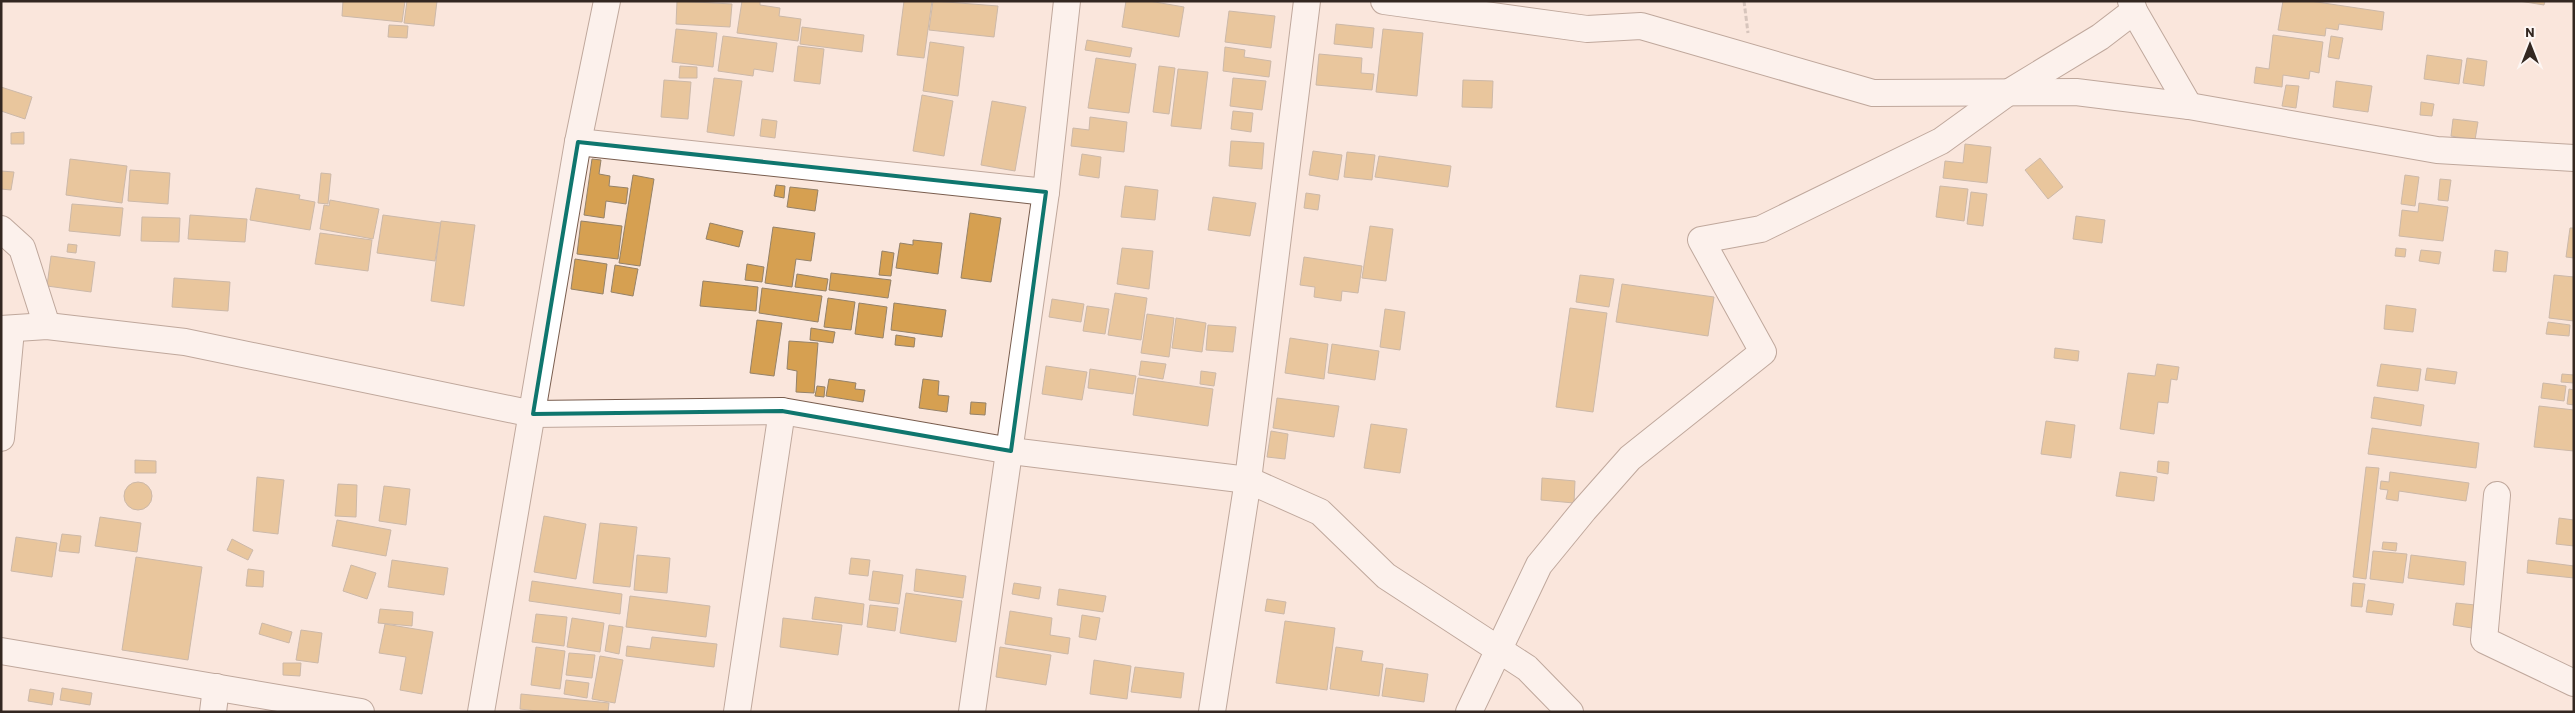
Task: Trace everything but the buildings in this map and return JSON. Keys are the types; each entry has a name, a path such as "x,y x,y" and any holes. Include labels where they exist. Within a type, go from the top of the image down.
{"street":[{"path":"481,712 578,142 607,1"},
{"path":"972,712 1011,451 1046,192 1067,1"},
{"path":"1212,712 1248,480 1307,1"},
{"path":"1384,1 1587,29 1641,26 1873,93 2006,94 2076,92 2189,106 2437,150 2574,158"},
{"path":"1469,712 1539,565 1630,458 1763,352 1701,240 1761,230 1941,141 2006,94 2100,37 2132,6 2189,106"},
{"path":"578,142 1046,192"},
{"path":"1,229 22,248 47,326"},
{"path":"1,438 6,329 47,326 185,342 533,414 782,411 1011,451 1248,480 1320,512 1386,576 1527,668 1570,712"},
{"path":"737,712 782,411"},
{"path":"2497,495 2484,640 2574,683"},
{"path":"1,651 215,699 361,712"}],"path":[{"path":"1744,1 1748,57"}],"highlighted area":[{"path":"578,142 1046,192 1011,451 782,411 533,414"}]}
